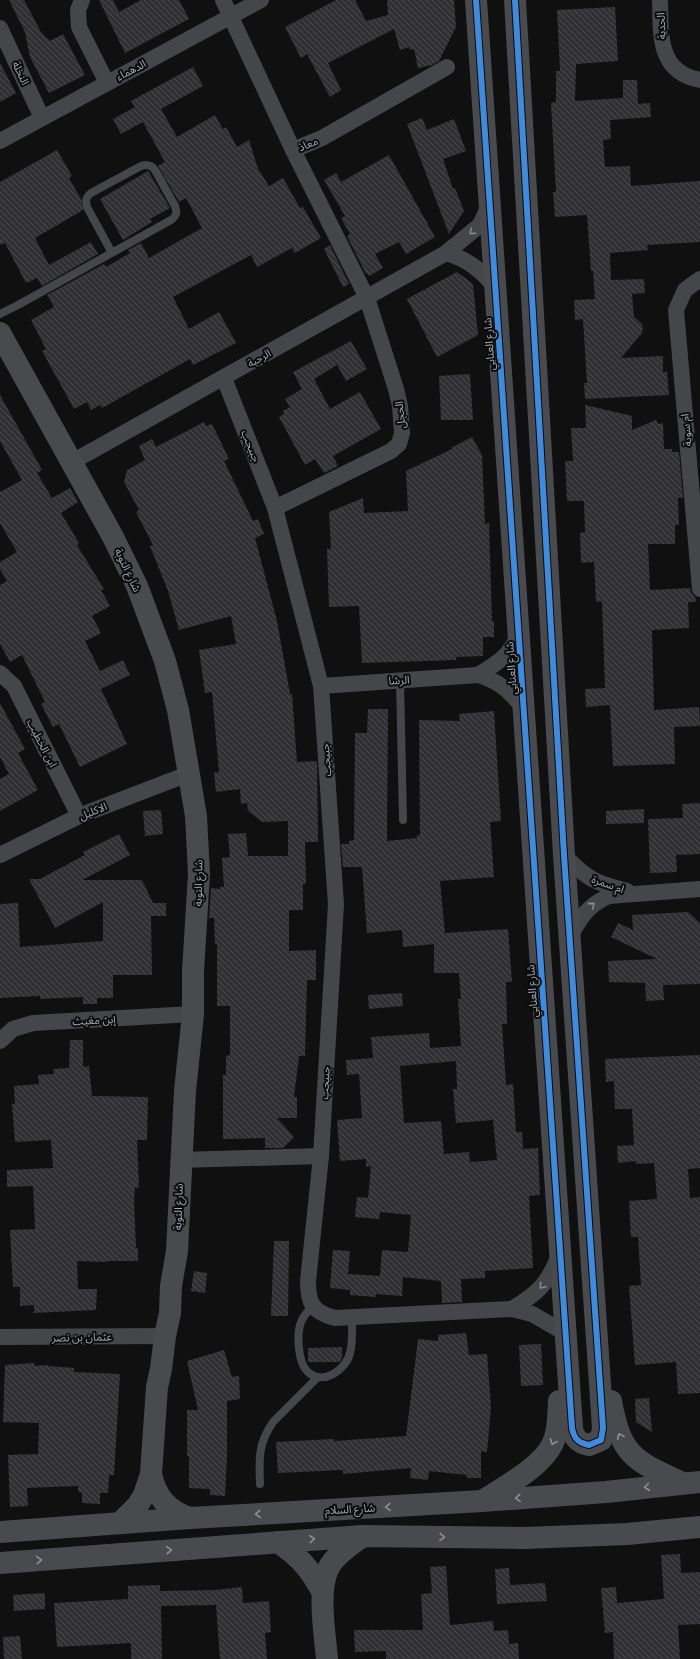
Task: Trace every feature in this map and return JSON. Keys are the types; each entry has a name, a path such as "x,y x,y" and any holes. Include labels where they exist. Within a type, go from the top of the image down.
{"street":[{"path":"82,0 78,10 79,27 107,83"},
{"name":"معاذ","path":"223,0 293,150 322,138 447,67"},
{"name":"الدهماء","path":"0,141 261,0"},
{"name":"شارع العنابي","path":"476,0 560,1252 567,1334"},
{"path":"515,0 564,854 603,1434 600,1440 589,1445 578,1441 573,1436 567,1334"},
{"name":"الحدية","path":"660,0 662,46 668,61 679,72 692,79 700,80"},
{"name":"النخلة","path":"0,28 42,118"},
{"name":"الحجل","path":"275,508 392,451 399,444 402,433 400,406 396,389 367,298 293,150"},
{"name":"الرحبة","path":"72,462 446,253 480,225 489,204"},
{"path":"446,253 461,257 474,265 495,286"},
{"name":"ام سوية","path":"700,279 685,290 676,310 696,486 700,589"},
{"name":"شارع التوبة","path":"0,333 113,537 137,586 156,633 178,710 196,816 200,874 193,965 193,1014 180,1160 176,1251 171,1286 170,1313 165,1336 161,1369 156,1387 151,1474 153,1485 164,1503 172,1510 190,1518"},
{"name":"جبيجب","path":"224,378 275,508 321,686 336,904 321,1156 308,1280 308,1295 312,1307"},
{"name":"الرشا","path":"478,675 500,662 508,654 514,646 518,635"},
{"name":"ابن الخطيب","path":"0,674 14,686 79,816"},
{"name":"الرشا","path":"321,686 478,675 500,684 523,708"},
{"name":"الاكليل","path":"0,855 79,816 188,774"},
{"name":"ام سمرة","path":"564,854 585,876 596,882 636,894"},
{"name":"ام سمرة","path":"570,936 580,919 597,901 609,896 700,889"},
{"name":"إبن مغيث","path":"0,1041 14,1029 33,1023 193,1014"},
{"path":"180,1160 321,1156"},
{"path":"512,1309 534,1296 545,1284 554,1270 560,1252"},
{"path":"312,1307 323,1315 335,1318 512,1309 532,1314 567,1334"},
{"path":"595,1314 612,1406 617,1429 622,1442 640,1461 692,1482"},
{"path":"482,1501 536,1464 546,1455 553,1444 557,1430 567,1334"},
{"name":"عثمان بن نصر","path":"0,1338 165,1336"},
{"name":"شارع التوبة","path":"120,1523 138,1505 146,1490 151,1474"},
{"name":"شارع السلام","path":"0,1532 190,1518 482,1501 606,1492 692,1482"},
{"path":"0,1563 363,1536 525,1538 627,1534 700,1527"},
{"path":"327,1659 322,1591 326,1573 331,1564 347,1547 363,1536"},
{"path":"278,1542 301,1559 322,1591"}],"lane":[{"path":"0,314 112,253 176,216 177,211 175,206 155,170 151,166 146,164 141,166 87,196 85,202 87,207 112,253"},
{"path":"400,680 402,820"},
{"path":"312,1307 304,1315 300,1325 299,1343 301,1360 308,1372 318,1377 334,1375 345,1366 351,1353 352,1316"},
{"path":"260,1484 259,1453 263,1438 273,1422 318,1377"}],"building":[{"path":"9,0 24,0 41,32 50,41 63,34 85,75 49,93 30,57 25,32"},
{"path":"99,0 113,0 119,12 141,0 179,0 189,19 125,53"},
{"path":"336,0 355,0 366,21 388,15 387,0 454,0 456,27 439,61 432,65 418,68 414,49 410,50 409,47 400,50 394,29 328,63 341,90 330,97 307,54 301,58 285,27"},
{"path":"615,7 618,61 576,64 575,101 623,98 623,80 637,80 638,104 650,103 651,117 610,120 611,139 603,140 605,167 630,166 631,186 700,181 700,242 647,245 648,250 610,253 611,280 644,279 645,293 632,294 634,317 642,324 642,333 621,358 663,356 663,372 667,372 669,395 585,399 584,383 587,383 583,319 575,320 574,300 595,299 593,271 591,271 587,215 555,217 553,192 556,192 551,103 556,102 556,71 560,71 557,10"},
{"path":"0,63 16,93 0,102"},
{"path":"193,67 203,86 161,109 177,137 215,115 223,129 226,127 237,147 249,140 258,169 269,186 283,178 300,208 303,207 321,238 295,253 292,248 257,267 251,255 173,297 189,329 219,312 236,343 193,365 190,359 102,408 100,405 91,410 87,402 74,409 42,351 46,349 31,320 54,307 47,295 104,264 106,267 130,253 128,250 141,243 149,258 202,228 186,198 179,202 158,166 165,162 143,122 121,134 113,119 135,107 131,101"},
{"path":"422,118 427,130 454,119 466,151 443,159 453,189 455,188 464,211 449,234 407,124"},
{"path":"57,150 72,176 69,178 81,199 83,210 35,238 49,265 91,242 98,254 42,286 37,278 26,283 5,243 0,245 0,182"},
{"path":"389,155 435,237 406,254 399,242 375,254 383,268 369,276 367,273 366,274 347,236 350,234 341,218 345,216 324,180 336,173 341,182"},
{"path":"148,171 170,208 150,219 152,222 123,240 100,199"},
{"path":"330,245 349,284 343,287 324,249"},
{"path":"457,272 473,284 478,335 437,357 407,299"},
{"path":"351,341 367,369 346,381 337,365 314,379 330,409 360,392 381,429 333,456 338,466 324,473 315,459 305,465 279,417 284,414 283,411 290,407 285,399 302,389 293,372"},
{"path":"470,374 473,420 441,420 439,376"},
{"path":"0,395 42,470 37,473 52,498 70,488 78,502 61,513 79,543 77,545 104,589 101,590 110,606 92,616 101,633 85,641 100,671 123,660 130,675 101,689 127,744 80,767 59,724 53,727 41,704 45,702 22,655 10,662 0,644 0,585 7,581 0,569 0,562 17,552 0,523 0,492 22,480 0,441"},
{"path":"585,405 632,416 632,430 656,420 658,424 663,423 664,449 672,449 672,452 679,452 683,498 678,498 679,525 675,525 675,544 648,544 650,590 690,588 696,602 688,602 689,628 652,630 654,710 699,707 700,726 674,727 675,764 613,766 610,705 586,707 585,689 605,688 602,601 596,602 594,562 581,563 580,533 585,532 584,501 567,501 565,461 573,461 571,428 586,428"},
{"path":"204,422 206,426 212,424 229,459 224,461 253,521 258,519 264,534 255,538 277,621 290,694 292,694 297,762 317,761 318,842 305,842 306,884 303,884 303,910 289,910 289,951 316,950 316,980 307,980 305,1056 299,1056 294,1097 297,1097 297,1118 277,1118 294,1137 283,1148 265,1148 265,1138 223,1139 223,1075 226,1075 226,1056 230,1055 230,1006 217,1006 217,944 215,944 214,918 209,918 211,888 220,889 220,887 224,887 222,858 230,857 228,834 246,833 248,856 288,856 288,821 262,822 248,811 247,803 241,804 240,789 216,792 214,773 219,772 212,692 205,693 199,650 236,644 231,616 179,630 168,591 150,546 153,545 136,512 139,510 124,482 127,470 145,460 139,446 152,439 156,447"},
{"path":"472,437 482,455 485,524 489,523 492,621 494,621 494,637 483,637 483,656 456,657 456,660 362,663 359,606 329,607 327,549 331,549 329,512 363,498 364,513 408,511 406,471 452,449 451,448"},
{"path":"0,703 25,749 18,753 38,790 0,811 0,779 9,774 0,757"},
{"path":"368,709 388,709 387,841 417,838 417,835 420,835 419,720 460,721 459,714 494,711 501,821 490,822 494,877 440,881 445,933 508,929 512,982 506,982 507,1024 502,1024 506,1085 513,1084 516,1132 522,1132 523,1149 538,1148 540,1195 529,1196 533,1268 485,1271 485,1278 461,1279 462,1302 442,1303 441,1281 403,1277 402,1296 376,1294 376,1297 350,1295 350,1290 330,1288 333,1250 350,1251 348,1274 380,1276 382,1250 408,1252 411,1215 380,1212 379,1219 355,1217 357,1197 368,1198 371,1166 366,1167 366,1159 340,1161 337,1120 362,1118 359,1074 347,1075 346,1060 373,1058 371,1037 429,1033 430,1048 461,1046 458,999 461,999 459,973 434,973 434,944 403,947 402,930 367,933 362,867 343,867 341,844 349,844 349,841 354,840 355,733 367,733","holes":["456,1061 457,1089 453,1089 456,1123 493,1120 497,1160 470,1162 469,1152 444,1154 441,1121 404,1123 400,1066"]},
{"path":"700,803 700,854 676,855 677,872 650,873 648,819 683,818 682,804"},
{"path":"644,809 644,823 606,824 606,811"},
{"path":"161,810 163,834 145,836 143,811"},
{"path":"119,834 130,855 82,880 142,880 153,903 166,903 166,916 151,916 152,975 113,975 113,998 97,998 97,1004 83,1004 83,997 40,999 40,996 0,998 0,904 18,903 20,947 103,941 103,902 55,928 29,879 40,879 85,855 83,852"},
{"path":"688,912 700,923 700,984 663,985 664,1000 646,1001 645,983 609,982 608,961 657,959 611,937 618,923 633,930 632,915"},
{"path":"402,993 403,1006 369,1009 368,995"},
{"path":"70,1040 83,1040 83,1067 89,1066 92,1096 148,1097 147,1140 137,1140 139,1188 135,1187 134,1202 138,1261 77,1261 78,1289 97,1289 96,1310 34,1313 34,1305 20,1306 20,1287 13,1287 10,1230 35,1229 33,1186 7,1187 7,1170 53,1168 51,1140 15,1142 12,1104 15,1104 14,1086 39,1084 38,1075 54,1074 53,1069 69,1068"},
{"path":"700,1055 700,1168 688,1169 690,1198 700,1197 700,1393 678,1394 676,1362 635,1365 629,1286 641,1285 638,1237 631,1237 629,1201 657,1199 654,1163 636,1164 635,1161 618,1163 617,1146 634,1145 632,1109 615,1109 614,1081 606,1082 605,1059"},
{"path":"274,1241 289,1241 288,1316 271,1316"},
{"path":"194,1271 207,1273 205,1293 191,1291"},
{"path":"466,1333 469,1355 487,1354 491,1407 487,1452 481,1451 481,1478 467,1478 467,1475 429,1471 428,1480 410,1478 411,1468 343,1474 343,1470 278,1473 276,1442 334,1439 334,1441 406,1436 418,1339 438,1341 438,1335"},
{"path":"541,1344 543,1385 521,1386 519,1345"},
{"path":"342,1347 342,1357 340,1362 308,1362 308,1348"},
{"path":"224,1350 232,1377 239,1376 240,1399 227,1401 225,1496 210,1495 210,1489 189,1488 189,1456 187,1456 187,1410 198,1410 187,1361"},
{"path":"34,1363 34,1366 48,1365 74,1368 74,1372 120,1374 114,1475 109,1475 108,1493 100,1493 100,1504 82,1503 82,1492 78,1492 78,1486 27,1488 28,1506 10,1507 8,1455 38,1454 39,1423 3,1422 5,1365"},
{"path":"649,1398 652,1432 636,1422 635,1399"},
{"path":"680,1554 681,1573 700,1572 700,1624 678,1625 680,1659 614,1659 613,1632 605,1633 601,1588 616,1587 617,1603 664,1599 661,1555"},
{"path":"446,1566 450,1625 493,1621 494,1631 508,1630 509,1644 518,1643 519,1659 386,1659 386,1651 355,1652 354,1630 423,1630 421,1594 432,1593 430,1567"},
{"path":"509,1568 510,1585 545,1583 547,1601 497,1604 495,1569"},
{"path":"160,1585 160,1591 215,1590 242,1587 243,1603 269,1601 271,1632 265,1633 267,1659 220,1659 216,1605 161,1606 162,1659 131,1659 131,1643 57,1647 54,1603 128,1599 128,1586"},
{"path":"45,1593 45,1609 14,1611 13,1595"},
{"path":"20,1636 22,1659 4,1659 3,1637"}],"cycle path":[{"path":"476,0 572,1428 574,1435 578,1440 589,1445 601,1440 603,1428 564,855 515,0"}]}
